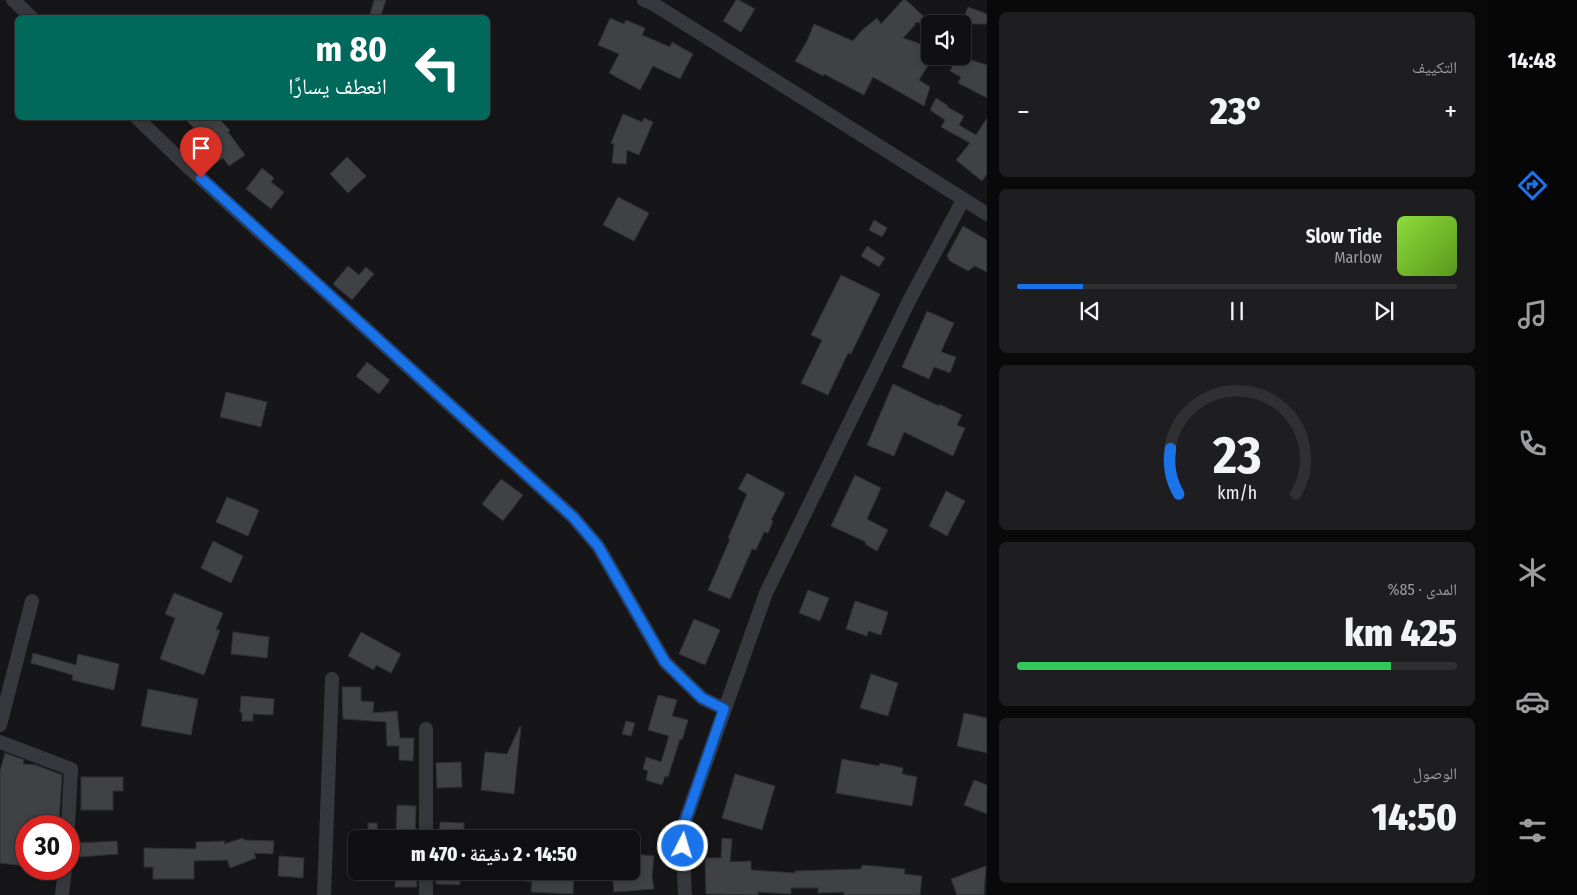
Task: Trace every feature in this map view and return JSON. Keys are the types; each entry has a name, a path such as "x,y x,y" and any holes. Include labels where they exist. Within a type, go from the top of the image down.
{"street":[{"path":"13,0 29,15"},
{"path":"644,0 652,3 987,214"},
{"path":"139,120 186,165 573,517 598,546 665,662 702,698 724,709"},
{"path":"685,895 682,830 766,593 910,299 963,200"},
{"path":"0,725 32,601"},
{"path":"324,895 332,679"},
{"path":"426,729 426,830"},
{"path":"0,742 71,769 69,815"},
{"path":"62,895 64,880"},
{"path":"426,880 426,895"}],"building":[{"path":"374,0 386,0 381,15 370,15"},
{"path":"736,0 755,9 741,32 723,21"},
{"path":"903,0 906,0 922,15 921,24 917,22 914,24 916,24 903,38 921,44 921,65 928,65 919,80 930,87 924,106 873,77 864,95 795,61 807,41 814,24 853,41 862,30 877,18 881,24"},
{"path":"968,7 987,14 987,24 971,24 971,15 965,15"},
{"path":"610,18 624,24 626,20 645,28 642,35 670,47 672,42 693,54 680,79 653,66 640,90 609,73 619,54 598,45"},
{"path":"971,60 987,65 987,98 958,83 961,77 950,71 953,65 971,65"},
{"path":"936,98 947,107 964,116 959,125 976,135 987,118 987,174 982,181 956,160 970,143 941,127 945,120 930,110"},
{"path":"623,114 642,122 644,118 653,122 639,155 627,150 626,164 612,163 614,144 611,143"},
{"path":"186,120 220,120 230,130 228,132 245,155 229,166 223,158 214,164 208,155 215,149"},
{"path":"347,157 366,176 348,193 330,174"},
{"path":"262,168 274,178 271,182 284,192 271,209 246,189"},
{"path":"618,197 649,213 634,241 603,225"},
{"path":"874,220 887,228 882,237 869,230"},
{"path":"963,226 987,240 987,272 975,266 968,271 950,261 947,256"},
{"path":"867,246 885,258 879,267 861,256"},
{"path":"348,266 359,275 366,267 374,274 352,300 333,284"},
{"path":"841,275 880,294 851,354 848,353 828,395 801,383 822,340 811,335"},
{"path":"927,311 954,323 941,352 956,357 950,373 934,367 929,379 902,367"},
{"path":"367,362 390,380 379,394 356,376"},
{"path":"893,384 962,415 957,425 965,428 953,456 904,432 894,456 867,445"},
{"path":"226,392 267,402 261,427 220,417"},
{"path":"747,473 785,493 771,520 773,521 768,533 764,532 756,550 752,549 730,599 708,590 747,494 738,489"},
{"path":"855,475 881,488 867,519 888,530 877,551 865,544 866,542 831,526"},
{"path":"501,479 523,495 503,521 482,504"},
{"path":"946,491 965,501 947,536 929,526"},
{"path":"227,497 259,510 248,536 216,522"},
{"path":"213,541 243,556 231,583 201,568"},
{"path":"808,590 829,598 820,621 799,613"},
{"path":"174,593 223,613 216,630 220,630 204,675 160,659 175,618 165,614"},
{"path":"855,601 888,612 881,635 868,631 867,636 846,629"},
{"path":"694,619 720,630 705,665 679,654"},
{"path":"233,632 269,637 267,658 231,654"},
{"path":"361,632 401,654 391,673 376,665 374,670 348,656"},
{"path":"33,653 76,665 78,654 119,664 114,690 72,680 73,675 31,663"},
{"path":"871,674 898,683 888,716 860,708"},
{"path":"342,687 361,687 361,701 374,702 373,713 397,711 400,739 414,738 413,761 399,760 399,746 387,746 386,722 343,719"},
{"path":"148,689 198,699 191,735 141,726"},
{"path":"658,695 677,700 672,716 688,720 668,777 665,776 662,785 646,780 648,771 643,769 646,757 661,762 669,736 648,730"},
{"path":"241,696 274,699 273,715 253,714 253,721 242,721 242,713 240,712"},
{"path":"964,713 987,718 987,753 957,746"},
{"path":"626,721 635,723 631,736 622,734"},
{"path":"520,726 514,794 481,790 485,752 507,754"},
{"path":"5,753 24,760 23,764 36,765 62,775 60,815 15,815 15,865 0,863 0,771"},
{"path":"842,759 879,766 880,763 903,768 902,774 917,777 912,806 836,793"},
{"path":"461,762 462,787 437,788 436,763"},
{"path":"735,774 775,786 762,830 722,818"},
{"path":"81,777 123,777 123,791 113,791 113,810 81,810"},
{"path":"974,780 987,785 987,814 964,805"},
{"path":"397,805 416,806 415,830 396,830"},
{"path":"440,822 464,823 464,830 440,830"},
{"path":"368,823 377,823 378,830 368,830"},
{"path":"243,838 244,840 274,841 273,854 254,853 256,858 230,868 227,860 194,861 194,879 153,879 153,867 144,867 144,848 196,849 196,842 225,841 224,844"},
{"path":"722,838 732,839 730,862 751,861 751,870 795,873 795,871 861,869 862,865 905,869 904,874 922,876 920,895 844,895 844,892 818,893 818,888 791,888 791,894 758,892 758,895 706,894 705,858 721,858"},
{"path":"117,841 118,854 80,857 80,843"},
{"path":"640,855 654,856 652,876 654,889 614,892 613,880 640,880"},
{"path":"279,856 304,858 303,878 278,876"},
{"path":"986,866 984,895 957,895 951,879"},
{"path":"395,880 417,880 417,887 395,887"},
{"path":"436,880 460,880 460,885 436,884"},
{"path":"519,880 574,880 573,894 531,892 532,882"}],"route":[{"path":"201,178 573,517 598,546 665,662 702,698 724,709 682,830 683,846"}]}
